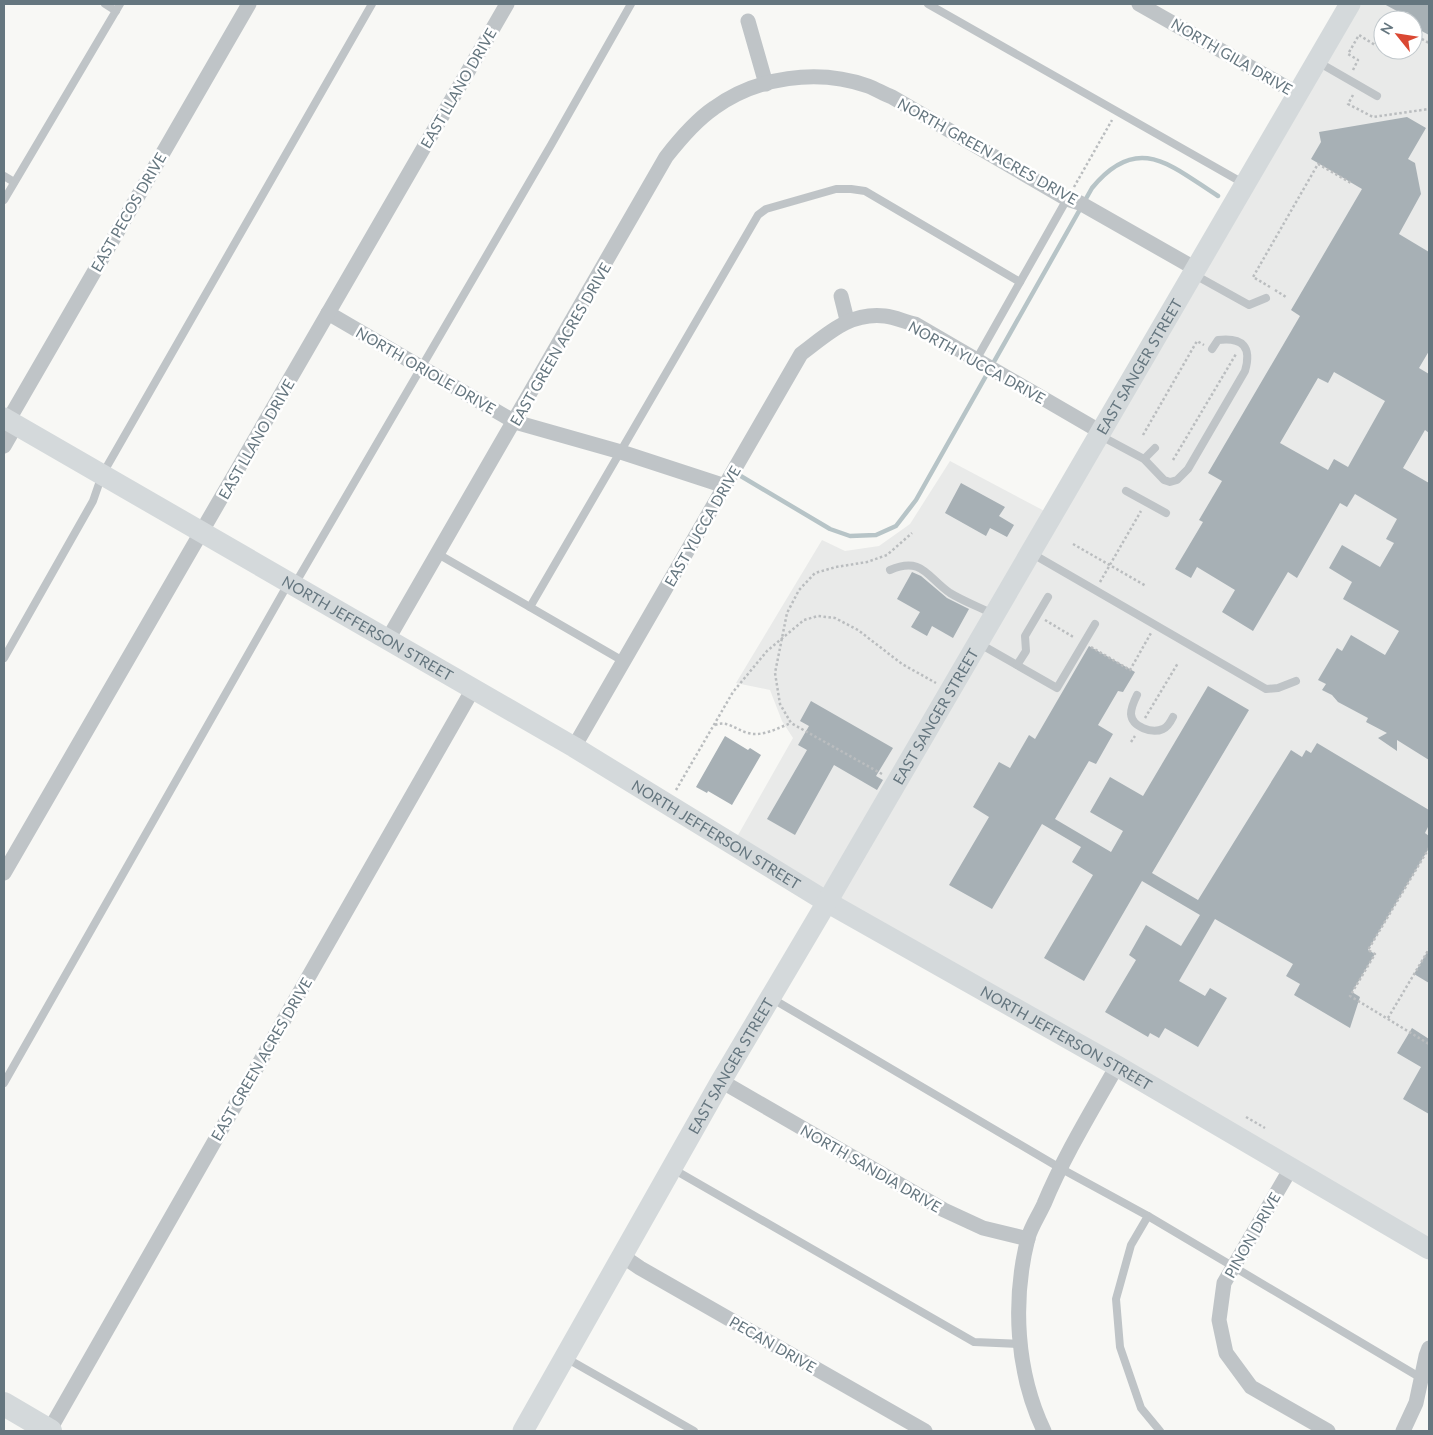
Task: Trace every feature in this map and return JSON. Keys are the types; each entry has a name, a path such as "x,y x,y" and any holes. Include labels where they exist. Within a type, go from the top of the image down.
{"main road":[{"name":"EAST SANGER STREET","path":"523,1431 721,1081 1100,434 1348,5"},
{"name":"NORTH JEFFERSON STREET","path":"9,421 574,747 827,902 1116,1066 1429,1249"},
{"path":"4,1404 50,1431"}],"street":[{"name":"EAST PECOS DRIVE","path":"4,446 9,421 249,4"},
{"name":"EAST LLANO DRIVE","path":"4,873 507,4"},
{"name":"NORTH GILA DRIVE","path":"1140,4 1298,94"},
{"path":"748,21 766,84"},
{"name":"NORTH GREEN ACRES DRIVE","path":"766,84 810,76 850,81 868,86 892,97 1194,272"},
{"name":"EAST GREEN ACRES DRIVE","path":"388,640 666,157 693,126 714,107 744,91 766,84"},
{"path":"841,296 847,320"},
{"name":"NORTH ORIOLE DRIVE","path":"328,313 515,422 621,452 725,486"},
{"name":"NORTH YUCCA DRIVE","path":"847,320 870,315 886,316 915,324 1100,434"},
{"name":"EAST YUCCA DRIVE","path":"574,747 801,354 847,320"},
{"name":"EAST GREEN ACRES DRIVE","path":"50,1431 473,689"},
{"path":"1044,1431 1028,1390 1018,1327 1020,1287 1028,1239 1060,1168 1116,1066"},
{"name":"NORTH SANDIA DRIVE","path":"721,1081 944,1210 983,1228 1028,1239"},
{"name":"PINON DRIVE","path":"1290,1168 1224,1283 1219,1320 1226,1353 1251,1386 1328,1431"},
{"name":"PECAN DRIVE","path":"621,1255 640,1268 925,1431"},
{"path":"1403,1431 1416,1403 1429,1348"}],"lane":[{"path":"4,200 118,7 104,4"},
{"path":"4,658 93,501 102,475 372,4"},
{"path":"4,1083 292,584 551,145 631,4"},
{"path":"928,4 1245,184"},
{"path":"1317,61 1377,96"},
{"path":"4,176 14,182"},
{"path":"530,607 758,215 766,209 836,189 851,188 865,191 1020,282"},
{"path":"986,366 1020,282 1079,204"},
{"path":"1194,272 1248,305 1266,298"},
{"path":"1100,434 1144,459 1164,480 1170,482 1177,480 1188,469 1245,370 1248,360 1247,348 1242,343 1232,339 1218,340 1209,348"},
{"path":"1144,459 1155,448"},
{"path":"1126,491 1166,513"},
{"path":"1031,552 1266,688 1278,688 1296,681"},
{"path":"438,554 624,661"},
{"path":"890,570 900,565 911,564 929,573 950,593 995,614"},
{"path":"1017,665 1026,651 1025,636 1048,597"},
{"path":"978,643 1057,688 1094,624"},
{"path":"1137,695 1131,715 1134,722 1147,730 1163,729 1173,717"},
{"path":"770,998 1060,1168 1148,1216 1421,1378"},
{"path":"671,1168 974,1342 1021,1344"},
{"path":"1148,1216 1131,1245 1116,1299 1120,1347 1141,1408 1160,1431"},
{"path":"564,1357 694,1431"}],"path":[{"path":"1373,44 1358,35 1348,54 1358,60 1347,79 1354,94 1348,104 1373,118 1429,109"},
{"path":"1079,204 1117,112"},
{"path":"1286,297 1253,277 1318,164 1351,183"},
{"path":"1143,435 1197,341 1209,348"},
{"path":"1173,460 1242,343"},
{"path":"1096,590 1147,502"},
{"path":"897,782 791,723 780,704 775,673 786,613 799,590 816,573 836,567 867,562 887,555 912,533"},
{"path":"1073,544 1146,586"},
{"path":"668,804 733,692 767,651 804,620 818,616 835,618 858,630 902,664 950,691"},
{"path":"1043,619 1130,670 1153,629"},
{"path":"1131,742 1178,664"},
{"path":"714,726 721,723 749,734 767,733 791,723"},
{"path":"1429,848 1368,950 1375,954 1350,996 1429,1044"},
{"path":"1388,1019 1429,949"},
{"path":"1246,1117 1265,1128"}],"shaded area":[{"path":"1351,4 1429,4 1429,1249 733,844 793,738 782,721 770,690 736,683 822,540 845,551 879,546 910,524 950,461 1052,515"}],"building":[{"path":"1384,4 1429,4 1429,35 1423,32 1423,10 1395,10"},
{"path":"1407,117 1426,128 1408,159 1415,163 1421,194 1399,234 1429,252 1429,351 1419,368 1429,374 1429,433 1425,430 1403,468 1429,483 1429,760 1397,740 1397,751 1378,738 1387,733 1366,722 1368,718 1338,702 1332,695 1322,690 1326,684 1318,680 1337,648 1342,651 1351,635 1385,655 1399,631 1343,599 1352,582 1329,568 1342,545 1380,567 1394,543 1386,539 1397,519 1355,494 1347,507 1340,503 1297,578 1288,572 1253,631 1222,612 1235,590 1197,567 1191,578 1175,569 1203,522 1199,520 1222,481 1208,473 1300,316 1291,310 1362,189 1311,159 1321,142 1319,132","holes":["1334,372 1385,401 1348,467 1334,459 1328,470 1280,443 1318,378 1328,383"]},
{"path":"961,483 1005,507 999,516 1014,525 1007,537 990,528 986,536 945,513"},
{"path":"912,572 921,576 947,598 969,609 953,638 932,626 927,636 911,627 920,612 897,599"},
{"path":"1089,646 1135,672 1123,692 1118,691 1098,725 1113,734 1096,764 1089,761 1055,819 1111,852 1123,831 1090,812 1110,777 1143,796 1208,686 1249,710 1152,873 1198,900 1291,750 1302,757 1306,750 1311,753 1317,743 1429,810 1429,825 1425,833 1429,836 1429,848 1368,950 1375,954 1352,992 1360,997 1350,1028 1294,995 1300,984 1286,976 1293,964 1215,919 1179,981 1205,996 1210,988 1227,998 1198,1047 1165,1028 1159,1038 1150,1033 1148,1037 1105,1012 1136,960 1129,955 1146,925 1181,946 1200,915 1142,881 1084,981 1044,958 1093,875 1072,862 1081,847 1042,824 992,909 949,885 989,817 973,807 999,762 1010,768 1029,735 1035,739"},
{"path":"811,701 893,748 876,776 883,780 877,790 834,765 795,835 767,819 807,750 798,745 809,726 800,721"},
{"path":"725,736 748,750 750,748 761,755 732,805 708,791 707,793 696,787"},
{"path":"1429,949 1429,983 1414,974"},
{"path":"1412,1028 1429,1039 1429,1114 1403,1099 1421,1067 1397,1053"}],"waterway":[{"path":"734,472 830,529 850,536 876,535 896,526 916,500 1092,188 1109,171 1124,161 1140,158 1155,160 1170,166 1218,196"}]}
